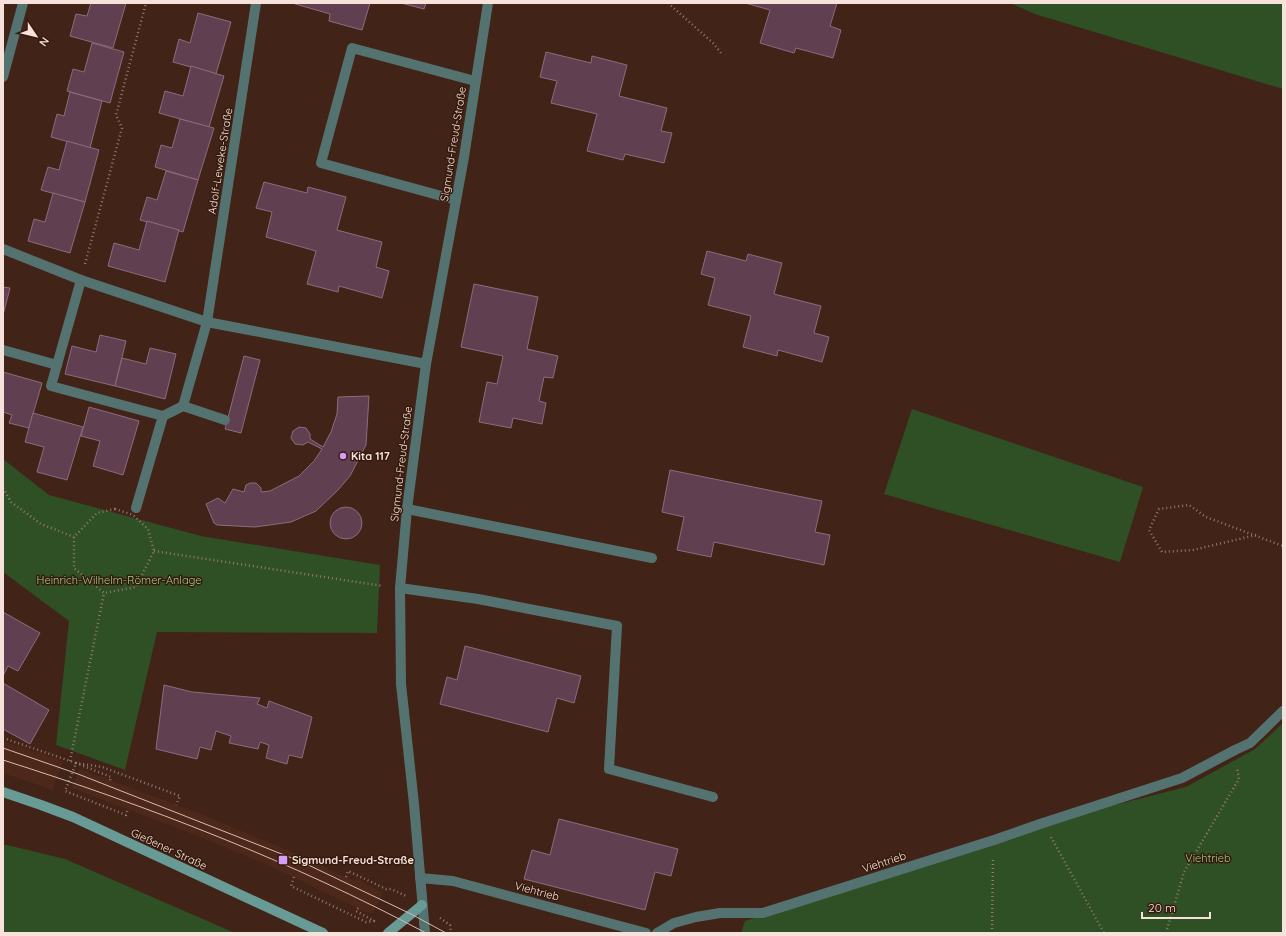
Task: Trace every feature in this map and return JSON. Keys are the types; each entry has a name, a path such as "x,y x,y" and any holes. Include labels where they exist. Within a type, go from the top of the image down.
{"main road":[{"name":"Gießener Straße","path":"3,792 41,804 73,817 323,933"},
{"path":"388,933 422,905"}],"street":[{"path":"3,77 23,3"},
{"name":"Adolf-Leweke-Straße","path":"183,406 206,322 256,3"},
{"name":"Sigmund-Freud-Straße","path":"425,933 414,804 401,684 400,588 407,509 426,364 456,200 488,3"},
{"path":"456,200 321,163 352,48 475,81"},
{"path":"3,249 80,280 206,322 426,364"},
{"path":"80,280 58,365 51,386 163,416 183,406 225,420"},
{"path":"3,350 58,365"},
{"path":"136,508 163,416"},
{"path":"407,509 652,558"},
{"path":"400,588 478,599 617,626 609,769 713,797"},
{"name":"Viehtrieb","path":"658,933 674,924 696,917 720,913 763,913 994,840 1182,778 1250,743 1283,710"},
{"name":"Viehtrieb","path":"420,878 453,882 646,933"}],"path":[{"path":"80,280 122,128 116,115 146,3"},
{"path":"668,3 713,43 721,53"},
{"path":"3,488 11,502 41,524 74,537"},
{"path":"1256,535 1193,550 1162,552 1149,530 1159,509 1189,505 1206,517 1256,535 1283,546"},
{"path":"114,509 133,515 148,529 154,552 136,587 104,593 74,568 74,537 96,513 114,509"},
{"path":"154,552 400,588"},
{"path":"70,761 104,593"},
{"path":"3,738 76,763 111,777 110,780"},
{"path":"1166,933 1184,872 1239,779 1235,750"},
{"path":"76,763 102,767 180,796 176,805"},
{"path":"76,763 64,791 126,815 128,809"},
{"path":"1043,823 1104,933"},
{"path":"992,933 994,840"},
{"path":"346,877 348,871 386,889"},
{"path":"294,877 291,886 366,922 374,921 356,911 358,908"},
{"path":"450,925 451,933"}],"shaded area":[{"path":"3,741 63,761 53,790 3,773"},
{"path":"80,769 206,816 301,856 354,881 356,878 383,893 373,913 366,912 268,865 185,831 72,788"}],"green space":[{"path":"1010,3 1283,3 1283,89 1035,14"},
{"path":"912,409 1143,487 1120,562 884,494"},
{"name":"Heinrich-Wilhelm-Römer-Anlage","path":"3,459 49,495 201,536 380,565 377,633 157,632 125,770 56,745 69,621 3,572"},
{"name":"Viehtrieb","path":"1283,723 1283,933 741,933 745,921 1043,823 1186,787 1255,749"},
{"path":"3,844 65,859 235,933 3,933"}],"building":[{"path":"91,3 126,3 113,48 70,36 76,14 87,16"},
{"path":"292,3 370,3 362,30 329,21 330,14"},
{"path":"401,3 426,3 424,9"},
{"path":"745,3 837,3 830,26 841,30 833,58 796,48 794,53 760,43 770,10"},
{"path":"198,13 231,22 216,74 173,62 179,39 190,43"},
{"path":"92,43 124,52 110,103 67,91 73,69 84,72"},
{"path":"546,52 591,63 592,56 627,65 619,96 667,108 661,131 672,133 664,163 625,154 623,160 587,151 597,114 551,103 557,81 540,77"},
{"path":"191,66 224,76 209,127 159,113 165,91 183,96"},
{"path":"70,92 102,101 90,148 51,137 57,114 64,116"},
{"path":"180,119 214,128 198,180 155,167 161,145 172,148"},
{"path":"67,141 99,150 85,202 41,190 48,167 59,170"},
{"path":"166,171 198,180 183,232 140,220 147,197 157,200"},
{"path":"264,182 307,193 308,187 346,197 337,230 382,242 376,267 389,271 382,298 339,286 338,292 307,284 316,251 266,237 272,212 256,208"},
{"path":"53,193 85,202 70,253 28,241 34,219 45,222"},
{"path":"147,221 179,230 165,282 108,266 114,243 139,250"},
{"path":"707,251 746,261 748,254 782,263 774,294 821,306 814,333 829,337 822,362 778,350 777,356 743,347 751,316 708,305 715,278 701,274"},
{"path":"474,284 538,297 527,349 558,356 553,378 544,377 539,401 546,403 542,424 513,418 511,428 479,422 487,382 497,384 503,356 461,347"},
{"path":"3,287 10,288 3,315"},
{"path":"100,335 126,341 115,386 65,374 72,346 96,352"},
{"path":"150,348 176,354 165,399 115,386 122,358 146,364"},
{"path":"244,356 260,360 241,433 225,429"},
{"path":"3,372 42,383 29,428 9,423 12,415 3,412"},
{"path":"369,396 366,445 350,476 316,511 291,522 255,527 217,525 214,523 206,504 218,498 225,503 233,489 244,492 246,485 250,483 256,483 261,488 261,492 270,491 299,476 314,461 322,449 308,442 303,445 295,444 291,438 293,431 299,427 306,428 310,434 310,439 323,447 331,432 337,414 338,397"},
{"path":"89,407 139,421 123,475 93,466 100,441 81,436"},
{"path":"33,413 83,427 67,480 37,472 44,447 25,442"},
{"path":"670,470 822,501 815,532 830,535 824,565 714,542 711,557 677,550 684,517 662,512"},
{"path":"346,507 357,512 362,523 357,534 346,539 335,534 330,523 335,512"},
{"path":"3,612 40,633 18,671 8,666 3,676"},
{"path":"465,646 581,676 574,703 557,698 548,732 440,704 447,677 457,680"},
{"path":"3,683 49,710 30,744 3,729"},
{"path":"164,685 192,692 260,698 257,704 267,708 269,701 312,717 302,758 289,755 287,764 266,758 269,745 260,742 258,749 229,743 231,736 216,731 211,750 200,747 197,759 156,749"},
{"path":"559,819 678,849 671,876 655,872 645,910 524,879 532,850 550,855"}],"tram line":[{"path":"3,748 78,774 302,862 411,914 446,933"},
{"path":"3,760 111,796 218,837 323,882 426,933"}],"place":[{"name":"Kita 117","path":"343,456"},
{"name":"Sigmund-Freud-Straße","path":"283,860"}]}
